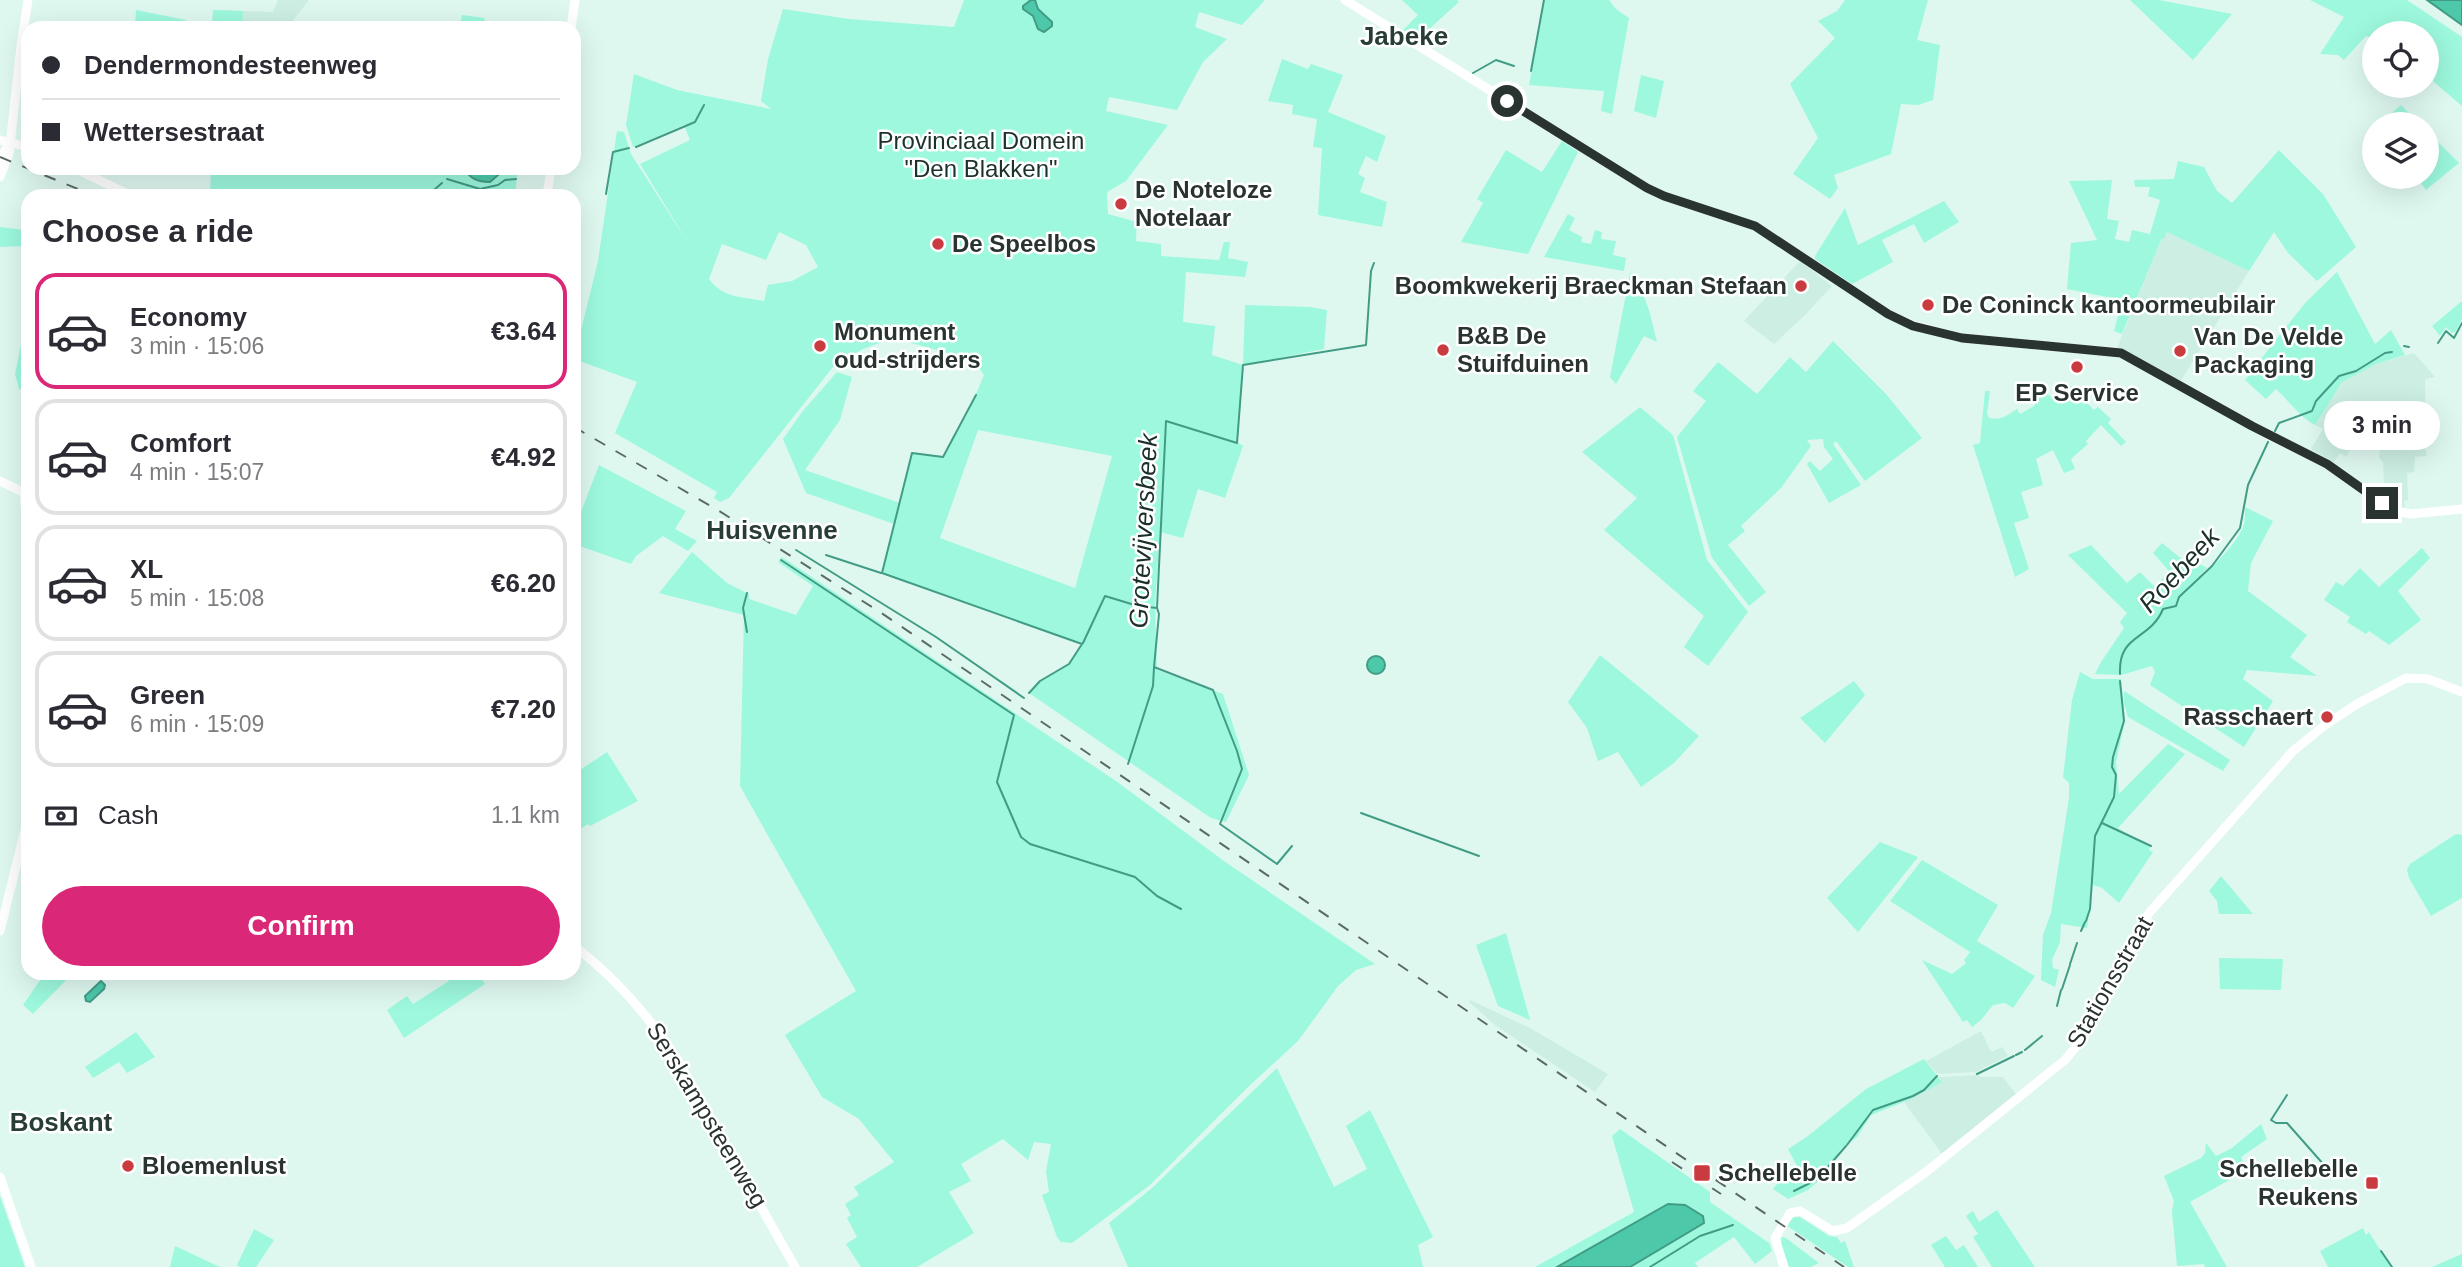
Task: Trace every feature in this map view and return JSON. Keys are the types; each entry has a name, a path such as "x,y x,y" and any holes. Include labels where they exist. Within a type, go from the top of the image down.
{"street":[{"path":"25,21 28,0"},
{"path":"571,21 575,0"},
{"path":"1345,0 1647,188 1755,226 1888,314 1913,326 1962,338 2121,353 2327,464 2372,497 2396,510 2411,514 2462,509"},
{"path":"3,162 21,43"},
{"path":"88,175 118,189"},
{"path":"0,481 21,491"},
{"name":"Stationsstraat","path":"1784,1267 1775,1238 1790,1213 1800,1211 1833,1231 1847,1228 1908,1186 2065,1059 2083,1038 2149,912 2293,751 2357,704 2406,678 2428,679 2462,692"},
{"path":"0,931 21,846"},
{"name":"Serskampsteenweg","path":"581,952 624,988 657,1028 794,1267"},
{"path":"0,1177 32,1267"}],"shaded area":[{"path":"278,0 309,0 292,21 212,21 213,10 273,12"},
{"path":"1031,0 1035,0 1038,9 1052,22 1052,26 1044,32 1038,29 1033,16 1023,9"},
{"path":"2427,0 2462,0 2462,25"},
{"path":"469,175 498,175 490,182"},
{"path":"2167,232 2249,271 2180,382 2142,359 2117,348 2162,238"},
{"path":"1800,261 1832,286 1774,344 1744,321"},
{"path":"2414,353 2435,377 2425,379 2426,422 2433,432 2425,447 2427,456 2415,457 2414,472 2407,473 2408,500 2404,501 2405,508 2388,503 2375,492 2379,494 2384,484 2383,462 2379,458 2380,446 2365,447 2356,441 2346,457 2340,453 2334,462 2311,449 2323,429 2315,425 2342,382 2376,364"},
{"path":"1372,656 1380,656 1385,665 1383,672 1372,674 1367,669 1367,661"},
{"path":"101,981 105,985 104,989 90,1002 86,1001 85,996"},
{"path":"1470,1000 1530,1028 1608,1074 1595,1092 1495,1025 1469,1002"},
{"path":"1981,1031 1991,1052 2002,1047 2008,1056 1976,1072 1980,1077 2003,1077 2016,1094 1942,1154 1904,1102 1942,1081 1939,1077 1976,1075 1975,1072 1937,1074 1926,1061"},
{"path":"1668,1204 1685,1205 1703,1216 1704,1223 1630,1267 1557,1267"}],"green space":[{"name":"Provinciaal Domein \"Den Blakken\"","path":"964,0 1265,0 1242,25 1199,12 1195,27 1227,39 1203,62 1177,110 1109,97 1106,111 1168,125 1126,181 1107,192 1108,214 1137,222 1136,241 1161,244 1161,256 1219,260 1224,242 1230,242 1228,258 1248,262 1245,277 1186,272 1183,322 1215,326 1212,355 1243,365 1237,442 1243,446 1225,498 1198,489 1183,538 1160,532 1155,604 1157,670 1223,694 1249,775 1226,822 1211,818 1029,693 1040,681 1068,664 1082,644 882,573 894,524 806,493 783,439 802,412 837,372 852,377 840,420 805,470 900,503 912,453 943,456 968,413 984,375 973,360 893,338 863,349 833,367 729,498 720,502 714,498 717,492 615,433 637,382 581,362 581,330 598,261 617,131 624,132 631,154 688,243 640,164 690,140 684,125 633,147 626,125 634,74 677,90 771,109 761,101 768,59 783,9 849,19 954,27","holes":["779,232 806,245 818,267 792,281 768,285 764,301 727,293 709,279 722,244 766,260","978,430 1112,456 1075,588 940,538"]},
{"path":"1402,0 1459,2 1418,39 1403,30 1418,15"},
{"path":"1545,0 1609,0 1629,18 1612,114 1601,111 1604,91 1529,85"},
{"path":"1845,0 1928,0 1917,40 1940,45 1933,100 1918,105 1901,104 1891,154 1834,175 1838,188 1830,199 1793,174 1818,138 1790,84 1835,38 1818,21 1837,11"},
{"path":"2130,0 2159,0 2232,14 2193,60"},
{"path":"2310,0 2407,0 2438,21 2362,21 2362,40 2344,60 2338,55 2320,54 2344,17"},
{"path":"136,10 186,20 186,21 135,21"},
{"path":"213,10 243,11 242,21 212,21"},
{"path":"462,15 485,18 484,21 461,21"},
{"path":"2439,22 2462,37 2462,106 2439,86"},
{"path":"1282,59 1308,69 1311,64 1343,75 1328,112 1386,136 1377,162 1366,156 1358,174 1365,178 1360,192 1387,202 1382,227 1318,215 1322,148 1313,147 1317,119 1292,114 1293,105 1268,101"},
{"path":"1641,75 1664,81 1656,118 1634,111"},
{"path":"2401,105 2408,112 2393,112"},
{"path":"1562,141 1578,152 1528,254 1461,242 1483,203 1477,199 1506,150 1542,172"},
{"path":"2439,143 2459,163 2439,179"},
{"path":"2279,150 2323,194 2356,247 2317,281 2288,253 2274,232 2249,271 2167,232 2164,239 2162,238 2122,334 2114,331 2122,300 2067,289 2071,243 2097,240 2069,181 2112,180 2107,219 2119,221 2115,239 2129,242 2132,230 2150,234 2160,200 2148,196 2150,187 2135,187 2134,180 2174,179 2178,161 2204,167 2217,191 2232,203"},
{"path":"211,175 517,175 516,189 210,189"},
{"path":"1944,201 1959,222 1924,243 1914,224 1882,240 1893,262 1852,284 1815,259 1845,208 1858,245"},
{"path":"1568,214 1575,218 1569,230 1582,237 1581,242 1591,244 1595,230 1602,232 1601,239 1616,241 1613,255 1626,258 1624,271 1544,257"},
{"path":"0,227 21,230 21,246 0,247"},
{"path":"2337,272 2375,344 2391,330 2405,355 2376,364 2342,382 2315,425 2276,389 2266,399 2245,380 2281,333 2286,338 2291,333 2286,327 2306,302"},
{"path":"1630,273 1635,273 1657,342 1644,336 1616,384 1610,377"},
{"path":"2462,301 2462,319 2455,332 2452,333 2446,327 2440,336 2432,326"},
{"path":"1245,305 1327,310 1324,349 1243,365"},
{"path":"1833,341 1886,394 1922,438 1865,481 1836,441 1833,444 1861,485 1829,503 1807,464 1810,461 1820,471 1833,459 1824,447 1823,439 1807,440 1811,446 1781,488 1741,526 1745,531 1728,545 1766,592 1749,606 1712,558 1677,437 1706,401 1693,391 1718,362 1757,394 1790,357 1806,372"},
{"path":"21,345 21,389 15,374"},
{"path":"2036,385 2053,398 2070,385 2094,410 2098,407 2111,419 2108,423 2126,442 2121,446 2101,425 2086,441 2088,444 2071,459 2075,469 2064,473 2053,450 2036,459 2043,485 2021,492 2029,518 2014,523 2029,569 2015,577 1973,445 1980,443 1985,391 1990,391 1987,414 1989,418 1997,419 2017,409 2020,414 2034,406 2037,401 2029,390"},
{"path":"1640,407 1673,435 1707,560 1748,612 1708,666 1684,647 1704,616 1604,530 1637,498 1582,452"},
{"path":"599,465 686,511 675,529 697,541 688,551 663,536 636,556 631,564 581,546 581,512"},
{"path":"2245,507 2273,521 2251,563 2248,591 2307,635 2290,657 2317,676 2247,670 2243,679 2273,701 2244,747 2150,685 2155,672 2152,666 2121,675 2095,674 2124,628 2120,622 2127,613 2068,555 2091,545 2127,583 2140,572 2154,586 2170,572 2153,553 2162,543 2193,568 2200,564 2207,568 2186,590 2219,560 2235,541 2244,524"},
{"path":"2422,548 2430,558 2398,591 2421,620 2389,645 2369,631 2366,634 2347,622 2350,617 2324,600 2336,582 2343,586 2360,568 2379,587"},
{"path":"692,552 727,583 749,594 749,599 796,615 813,586 778,562 782,557 1116,781 1224,861 1375,964 1356,970 1338,986 1298,1041 1150,1185 1072,1243 1061,1242 1057,1237 1042,1195 1049,1192 1046,1171 1051,1144 1034,1142 1028,1160 1003,1139 961,1164 971,1181 949,1192 974,1233 917,1267 861,1267 846,1244 857,1237 847,1218 851,1215 845,1204 859,1195 854,1187 894,1162 859,1119 822,1097 785,1035 856,991 740,786 744,615 659,593"},
{"path":"1600,655 1699,736 1674,763 1641,787 1618,752 1598,761 1587,728 1568,702"},
{"path":"2080,672 2093,679 2121,679 2125,720 2116,762 2119,794 2168,744 2185,754 2118,828 2150,847 2149,850 2153,852 2119,903 2102,888 2093,885 2087,928 2061,924 2060,942 2052,960 2053,968 2059,970 2055,987 2041,980 2043,935 2051,913 2069,798 2069,783 2063,777 2072,700"},
{"path":"1854,681 1865,695 1825,743 1800,718"},
{"path":"2124,691 2230,760 2223,771 2128,717"},
{"path":"607,752 638,801 581,828 581,769"},
{"path":"2456,834 2462,835 2462,898 2431,916 2407,870 2410,864"},
{"path":"1880,842 1918,857 1858,932 1827,898"},
{"path":"1922,860 1998,905 1977,941 2035,976 2013,1008 2005,1003 1993,1005 1972,1027 1967,1020 1963,1022 1922,960 1952,974 1966,963 1964,960 1970,952 1890,901"},
{"path":"2221,876 2253,914 2219,914 2217,901 2209,891"},
{"path":"1506,933 1530,1020 1498,1006 1476,945"},
{"path":"2219,958 2283,959 2281,990 2220,989"},
{"path":"40,980 66,980 33,1014 23,1005"},
{"path":"482,980 485,984 404,1038 387,1010 407,996 413,1004 449,981"},
{"path":"136,1032 155,1057 127,1073 119,1062 93,1078 85,1067"},
{"path":"1924,1059 1942,1082 1911,1099 1871,1115 1857,1137 1842,1148 1823,1177 1808,1190 1788,1199 1773,1189 1785,1173 1789,1177 1799,1170 1788,1149 1866,1089"},
{"path":"1277,1068 1334,1187 1367,1169 1346,1126 1370,1110 1433,1237 1418,1245 1423,1267 1128,1267 1109,1223 1152,1188"},
{"path":"2261,1124 2267,1139 2241,1157 2247,1170 2190,1202 2227,1267 2205,1267 2204,1264 2177,1266 2172,1211 2174,1201 2164,1176 2201,1158 2205,1153 2206,1143 2216,1156 2232,1148"},
{"path":"1620,1129 1710,1192 1710,1202 1769,1243 1772,1251 1755,1264 1734,1237 1695,1263 1698,1267 1630,1267 1704,1223 1669,1204 1557,1267 1535,1267 1634,1212 1612,1136"},
{"path":"0,1196 25,1267 0,1267"},
{"path":"1997,1210 2035,1267 1992,1267 1973,1237 1978,1234 1966,1216 1973,1211 1979,1222"},
{"path":"1794,1217 1800,1217 1829,1236 1837,1237 1841,1243 1845,1241 1854,1267 1848,1267 1786,1225"},
{"path":"2363,1228 2366,1235 2369,1232 2391,1267 2328,1267 2320,1251"},
{"path":"254,1229 274,1240 256,1267 240,1267 237,1265"},
{"path":"1946,1236 1956,1250 1964,1245 1978,1267 1945,1267 1931,1245"},
{"path":"1782,1237 1819,1263 1811,1267 1789,1267 1781,1245"},
{"path":"175,1246 220,1267 170,1267"},
{"path":"2462,1254 2462,1267 2432,1267"}],"waterway":[{"name":"Grotevijversbeek","path":"1531,71 1544,0"},
{"name":"Grotevijversbeek","path":"1473,73 1496,60 1514,66"},
{"path":"636,147 695,122 704,105"},
{"path":"606,194 613,152 629,148"},
{"path":"447,179 480,189 516,179"},
{"path":"435,189 442,183"},
{"name":"Grotevijversbeek","path":"1292,846 1277,864 1220,824 1242,769 1213,690 1154,667 1159,614 1157,608 1166,421 1237,443 1243,365 1366,345 1371,271 1374,263"},
{"name":"Roebeek","path":"2438,343 2446,331 2454,338 2462,323"},
{"name":"Roebeek","path":"2404,346 2409,347"},
{"name":"Roebeek","path":"2275,431 2279,423 2312,411 2316,401 2339,376 2356,371 2385,353 2392,352"},
{"path":"976,395 943,457 912,453 882,573 1082,644 1069,664 1040,681 1029,693"},
{"name":"Roebeek","path":"2120,674 2121,661 2129,644 2151,627 2163,609 2176,606 2179,597 2212,566 2240,528 2248,485 2268,442"},
{"path":"796,550 936,637 1024,698"},
{"path":"826,555 881,573"},
{"path":"781,560 1014,715 997,782 1021,837 1030,844 1135,877 1157,896 1181,909"},
{"path":"747,593 743,608 747,632"},
{"path":"1083,643 1105,596 1138,606 1157,608"},
{"name":"Grotevijversbeek","path":"1128,764 1153,686 1154,667"},
{"name":"Roebeek","path":"2086,921 2090,909 2095,836 2114,797 2116,775 2112,767 2113,757 2124,721 2120,681"},
{"path":"1361,813 1479,856"},
{"path":"2102,823 2151,846"},
{"name":"Roebeek","path":"2081,931 2085,922"},
{"name":"Roebeek","path":"2070,964 2077,943"},
{"name":"Roebeek","path":"2062,989 2070,965"},
{"name":"Roebeek","path":"2057,1006 2061,990"},
{"name":"Roebeek","path":"2025,1050 2042,1036"},
{"name":"Roebeek","path":"2016,1055 2022,1052"},
{"name":"Roebeek","path":"1977,1074 2014,1056"},
{"name":"Roebeek","path":"1847,1145 1873,1110 1913,1096 1924,1090 1937,1076"},
{"path":"2287,1095 2271,1120 2287,1123 2332,1174"},
{"name":"Roebeek","path":"1827,1168 1846,1146"},
{"name":"Roebeek","path":"1794,1191 1816,1180 1823,1173"},
{"name":"Roebeek","path":"1650,1267 1700,1236 1733,1225"},
{"path":"2381,1251 2392,1267"}],"railway":[{"path":"0,157 21,166"},
{"path":"44,175 78,189"},
{"path":"581,431 716,509 880,612 1844,1267"},
{"path":"1672,1162 1721,1194"}],"place":[{"name":"De Noteloze Notelaar","path":"1121,204"},
{"name":"De Speelbos","path":"938,244"},
{"name":"Boomkwekerij Braeckman Stefaan","path":"1801,286"},
{"name":"De Coninck kantoormeubilair","path":"1928,305"},
{"name":"Monument oud-strijders","path":"820,346"},
{"name":"B&B De Stuifduinen","path":"1443,350"},
{"name":"Van De Velde Packaging","path":"2180,351"},
{"name":"EP Service","path":"2077,367"},
{"name":"Rasschaert","path":"2327,717"},
{"name":"Bloemenlust","path":"128,1166"},
{"name":"Schellebelle","path":"1702,1173"},
{"name":"Schellebelle Reukens","path":"2372,1183"}],"district":[{"name":"Jabeke","path":"1404,36"},
{"name":"Huisvenne","path":"772,530"},
{"name":"Boskant","path":"61,1122"}],"route":[{"path":"1507,101 1647,188 1755,226 1888,314 1913,326 1962,338 2121,353 2252,426 2327,464 2382,503"}]}
